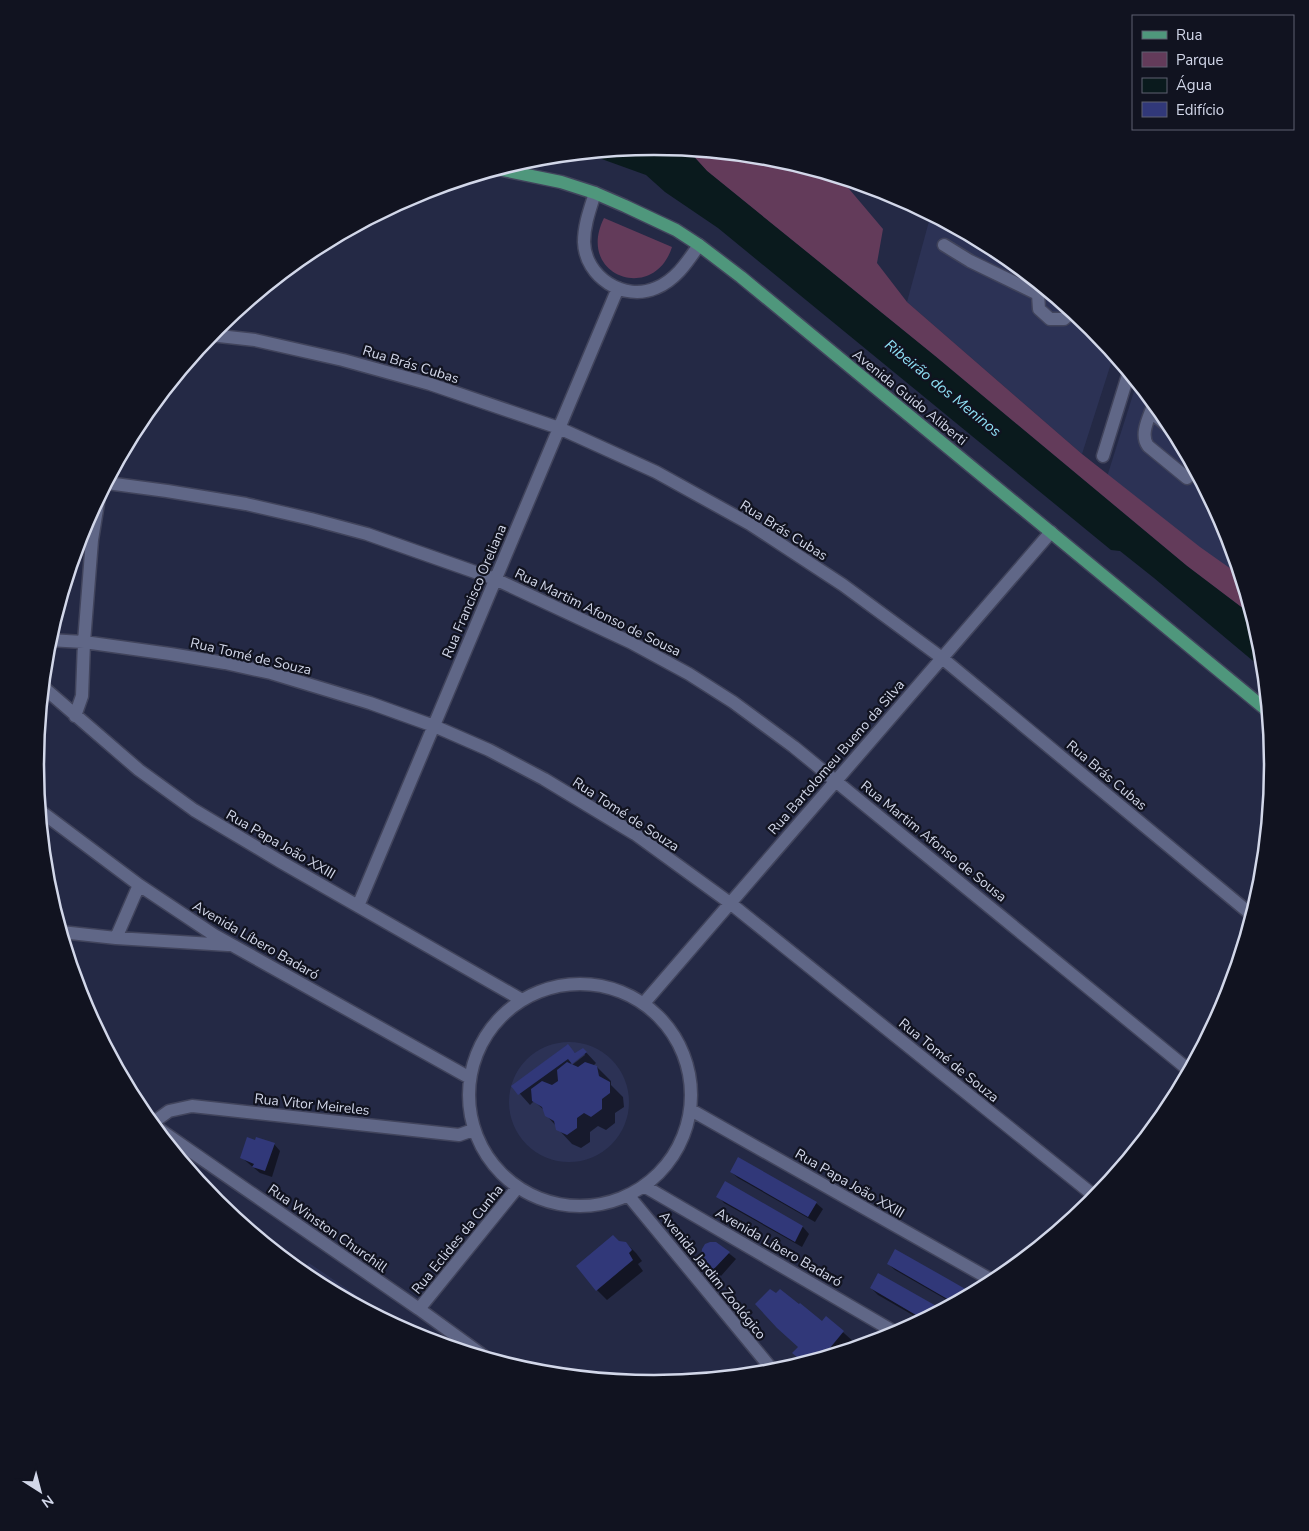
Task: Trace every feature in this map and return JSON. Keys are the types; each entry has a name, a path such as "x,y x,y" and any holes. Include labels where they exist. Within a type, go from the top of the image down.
{"main road":[{"name":"Avenida Guido Aliberti","path":"512,172 554,180 595,193 664,224 699,245 742,277 1262,706"}],"street":[{"path":"595,193 585,230 584,243 586,254 595,272 602,279 618,288 634,292 657,288 672,278 686,264 699,245"},
{"path":"944,245 970,261 1036,289"},
{"name":"Rua Francisco Oreliana","path":"358,906 618,288"},
{"path":"1041,293 1039,309 1050,319 1064,319 1067,316"},
{"name":"Rua Brás Cubas","path":"221,336 255,340 343,360 430,384 559,428 656,472 750,524 842,585 942,658 1247,911"},
{"path":"1103,456 1127,379"},
{"path":"1152,411 1144,434 1145,442 1187,478"},
{"name":"Rua Martim Afonso de Sousa","path":"113,484 167,490 246,504 366,534 495,579 630,642 689,674 733,702 794,747 1185,1067"},
{"path":"75,716 82,696 84,642 95,521"},
{"name":"Rua Bartolomeu Bueno da Silva","path":"644,1003 1051,532"},
{"name":"Rua Tomé de Souza","path":"56,640 84,642 179,655 271,673 370,703 434,726 489,750 544,779 635,834 730,903 1090,1193"},
{"name":"Rua Papa João XXIII","path":"48,692 139,770 194,810 522,1000"},
{"name":"Avenida Líbero Badaró","path":"46,815 139,885 231,946 470,1078"},
{"path":"116,938 139,885"},
{"path":"68,933 231,946"},
{"path":"567,984 598,984 628,993 644,1003 672,1030 685,1055 691,1082 691,1110 682,1139 666,1166 644,1186 628,1196 606,1203 583,1207 560,1205 538,1199 517,1188 490,1162 473,1130 468,1107 468,1086 475,1056 489,1029 510,1007 537,991 567,984"},
{"name":"Rua Vitor Meireles","path":"157,1119 169,1111 192,1106 459,1135 473,1130"},
{"name":"Rua Papa João XXIII","path":"691,1110 987,1277"},
{"name":"Rua Winston Churchill","path":"169,1135 473,1348"},
{"name":"Avenida Líbero Badaró","path":"644,1186 890,1329"},
{"name":"Rua Eclides da Cunha","path":"419,1309 517,1188"},
{"name":"Avenida Jardim Zoológico","path":"628,1196 769,1366"}],"shaded area":[{"path":"929,220 994,258 1057,306 1112,361 1082,454 907,302"},
{"path":"1135,389 1162,426 1202,495 1219,532 1236,580 1105,483"},
{"path":"569,1042 581,1043 592,1047 602,1052 611,1060 619,1069 624,1079 628,1090 628,1114 624,1125 619,1135 611,1144 602,1152 592,1157 581,1161 569,1162 557,1161 546,1157 536,1152 527,1144 519,1135 514,1125 510,1114 509,1102 510,1090 514,1079 519,1069 527,1060 536,1052 546,1047 557,1043"},
{"path":"309,1263 376,1309 349,1294 306,1267"}],"green space":[{"path":"693,156 774,166 846,186 883,229 877,263 907,302 1082,454 1200,547 1233,571 1245,610 1187,566 935,356 707,171"},
{"path":"604,218 672,247 663,264 650,275 635,278 620,276 608,268 600,255 598,238"}],"water":[{"name":"Ribeirão dos Meninos","path":"654,155 693,156 707,171 935,356 1187,566 1245,610 1257,664 1120,551 1111,550 718,228 665,192 646,175 598,158"}],"building":[{"path":"568,1044 575,1053 583,1048 587,1052 572,1064 568,1059 518,1095 511,1086"},
{"path":"567,1062 578,1067 585,1062 597,1066 599,1076 610,1082 610,1093 602,1099 602,1109 591,1117 584,1113 577,1118 577,1128 567,1135 556,1130 554,1121 545,1116 542,1107 532,1101 531,1089 542,1081 552,1085 558,1081 557,1070"},
{"path":"247,1137 255,1140 256,1137 275,1143 265,1171 252,1167 254,1164 240,1158"},
{"path":"738,1157 817,1202 808,1217 730,1172"},
{"path":"725,1181 803,1226 795,1242 716,1197"},
{"path":"613,1235 619,1241 626,1242 632,1250 629,1253 633,1260 596,1291 576,1266"},
{"path":"716,1242 730,1252 713,1270 701,1258 702,1249 705,1244"},
{"path":"895,1249 967,1290 949,1300 887,1264"},
{"path":"878,1273 937,1307 918,1316 870,1288"},
{"path":"770,1289 776,1293 780,1289 822,1321 826,1316 844,1331 828,1351 799,1359 792,1353 798,1347 755,1304"}]}
